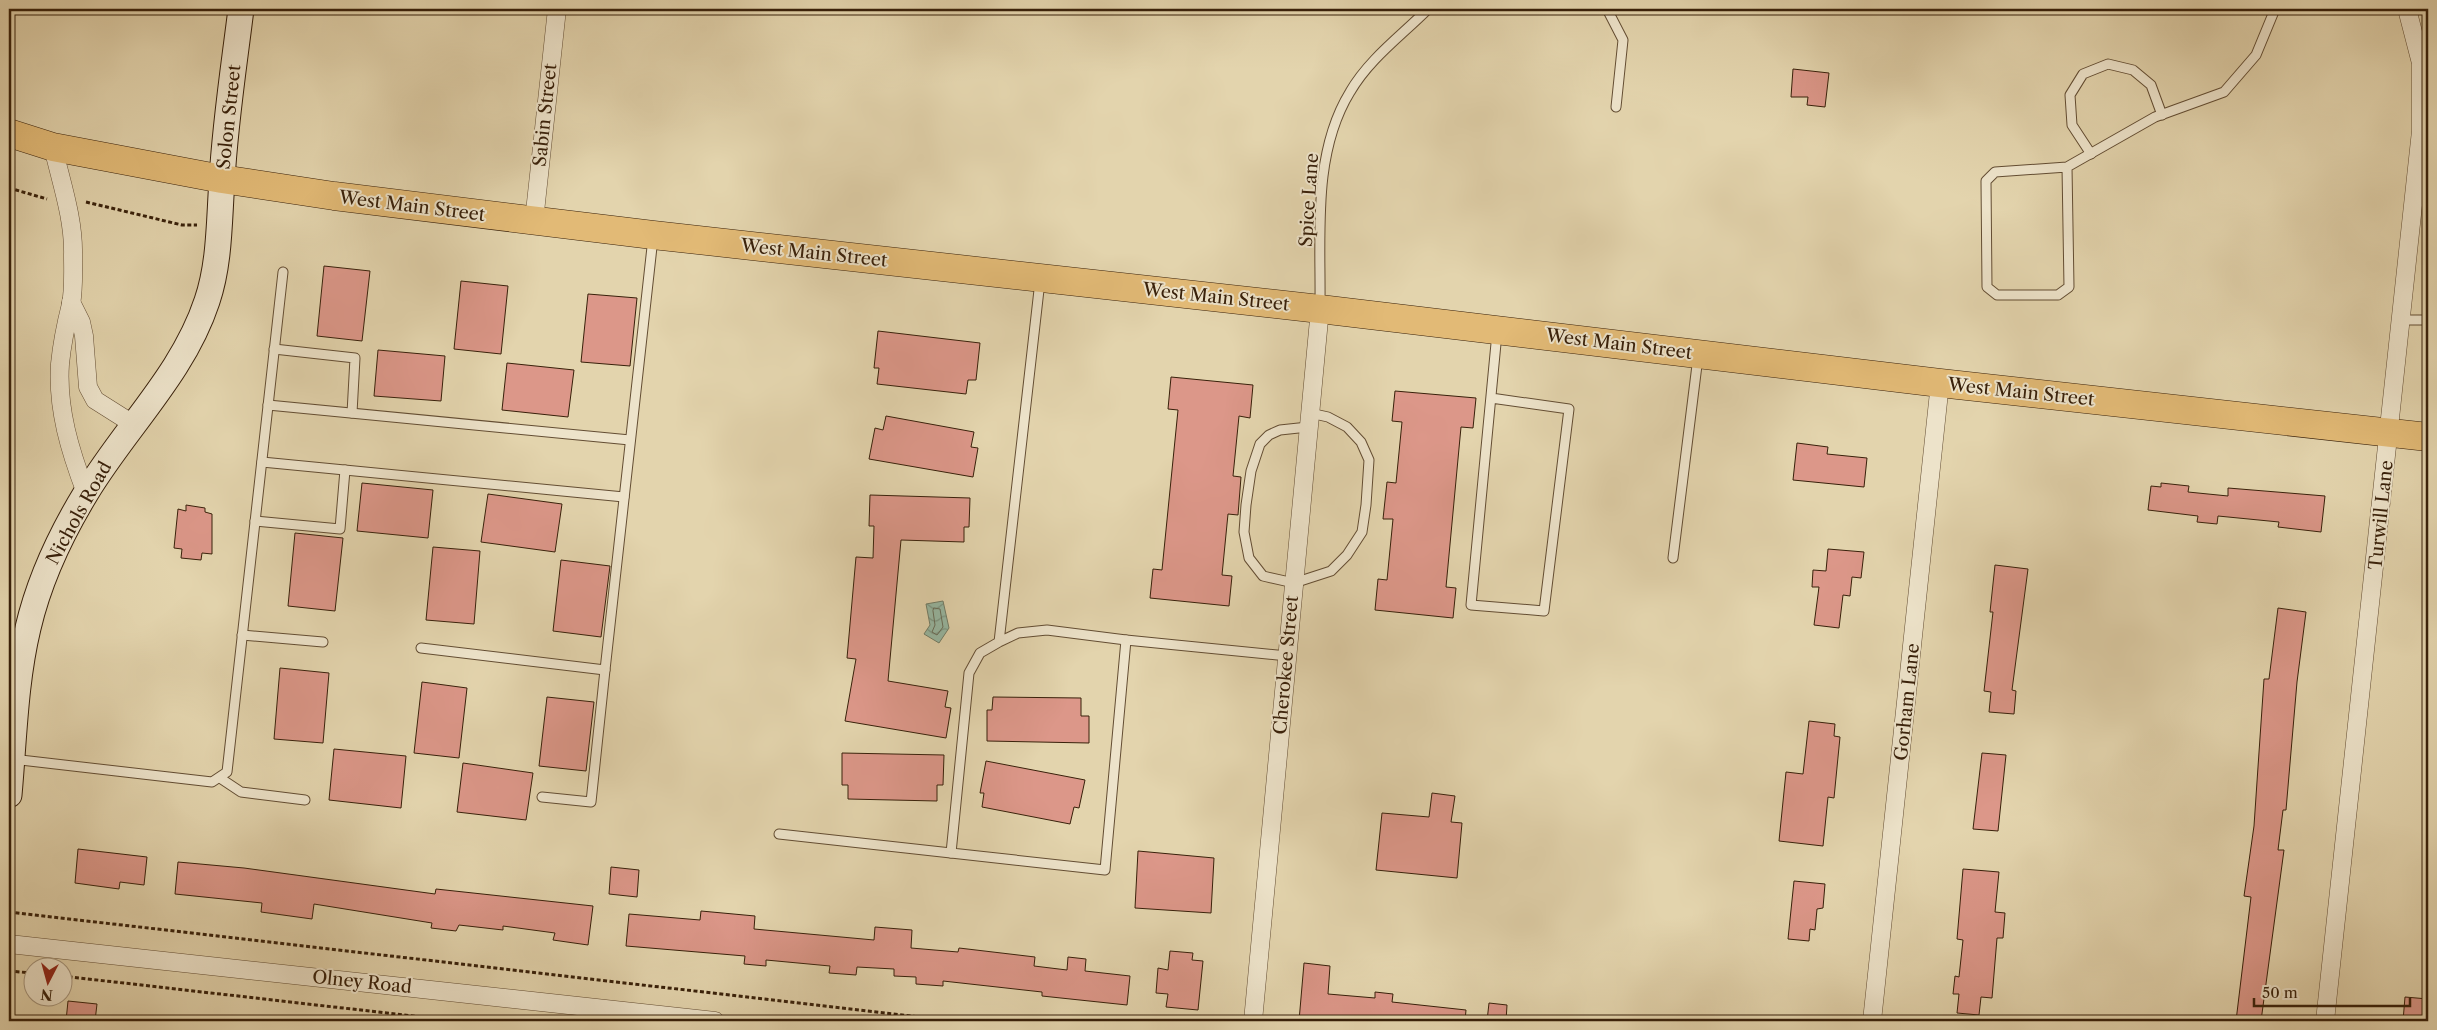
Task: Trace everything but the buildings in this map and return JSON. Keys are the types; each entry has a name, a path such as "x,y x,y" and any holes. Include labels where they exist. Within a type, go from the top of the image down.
{"main road":[{"name":"West Main Street","path":"9,133 53,147 222,179 334,196 653,235 1320,309 1940,383 2428,437"}],"street":[{"name":"Solon Street","path":"220,225 222,179 240,9"},
{"name":"Sabin Street","path":"534,221 557,9"},
{"name":"Turwill Lane","path":"2326,1021 2402,320 2424,144 2421,63 2407,9"},
{"path":"53,147 70,219 73,253 71,302 66,321 60,366 63,416 67,440 86,493"},
{"name":"Nichols Road","path":"9,795 21,644 42,582 86,493 186,349 207,301 214,272 220,225"},
{"path":"71,302 81,322 84,336 88,387 100,404 133,424"},
{"name":"Cherokee Street","path":"1253,1021 1320,309"},
{"name":"Gorham Lane","path":"1872,1021 1940,383"},
{"name":"Olney Road","path":"9,944 619,1016 715,1021"}],"lane":[{"name":"Spice Lane","path":"1320,309 1322,184 1334,125 1349,92 1371,62 1428,9"},
{"path":"1607,9 1622,40 1616,107"},
{"path":"2068,167 2069,287 2058,295 1997,295 1987,287 1986,181 1995,172 2068,167 2162,115 2224,92 2256,55 2275,9"},
{"path":"2091,154 2072,125 2070,95 2083,74 2108,64 2133,70 2150,85 2162,115"},
{"path":"542,797 591,802 653,235"},
{"path":"12,759 212,782 227,772 283,272"},
{"path":"999,642 1041,279"},
{"path":"2402,320 2428,320"},
{"path":"1491,398 1568,409 1544,610 1471,604 1491,398 1498,330"},
{"path":"274,349 355,358 352,413"},
{"path":"1673,558 1698,354"},
{"path":"268,405 630,440"},
{"path":"1328,417 1347,428 1361,442 1369,460 1362,532 1346,555 1331,571 1294,583 1263,576 1249,558 1244,532 1251,471 1260,444 1269,435 1309,420 1328,417"},
{"path":"262,462 624,498"},
{"path":"255,521 340,529 345,470"},
{"path":"951,853 969,673 980,653 1018,633 1047,630 1287,656"},
{"path":"242,635 323,642"},
{"path":"779,834 1105,870 1126,640"},
{"path":"422,648 605,670"},
{"path":"220,778 241,792 305,800"}],"path":[{"path":"9,188 46,199 65,200 182,225 220,225"},
{"path":"9,912 955,1021"},
{"path":"9,971 22,972"},
{"path":"72,977 456,1021"}],"water":[{"path":"943,601 949,628 939,643 924,634 930,625 926,604"}]}
